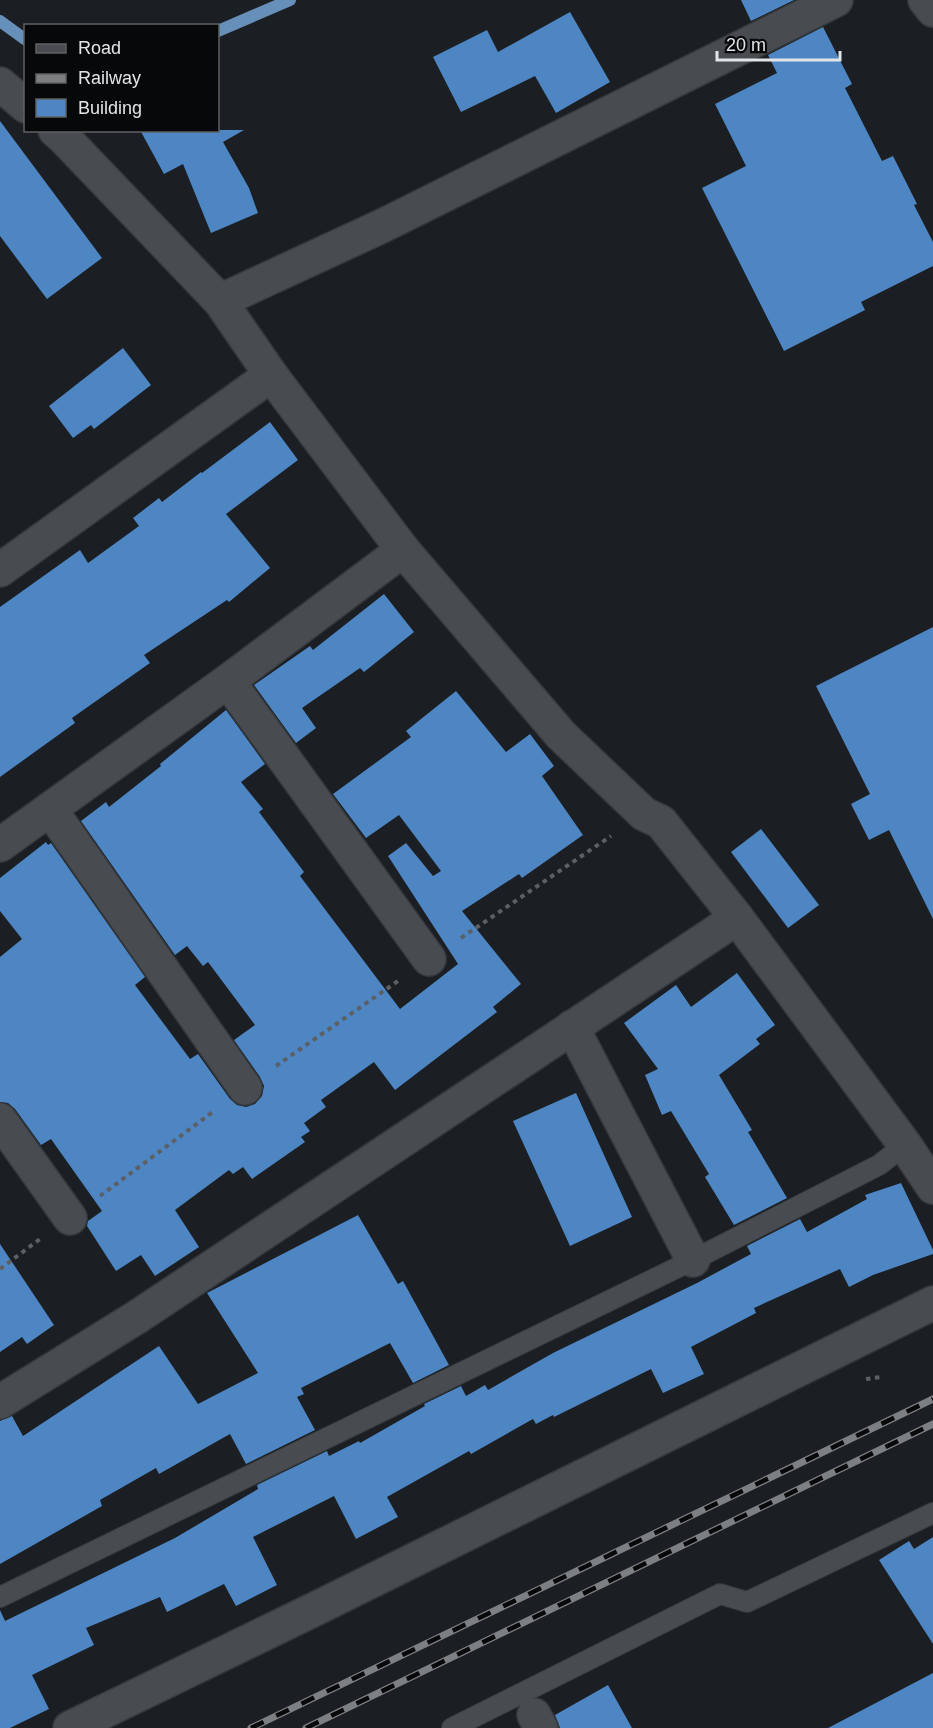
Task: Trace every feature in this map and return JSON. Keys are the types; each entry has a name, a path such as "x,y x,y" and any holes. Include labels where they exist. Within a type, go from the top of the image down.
{"street":[{"path":"220,301 382,226 836,0"},
{"path":"925,0 933,10"},
{"path":"0,84 24,104"},
{"path":"57,132 220,301 271,375 403,550 561,735 644,814 661,822 736,918 905,1145 933,1188"},
{"path":"0,570 271,375"},
{"path":"0,845 228,681 403,550"},
{"path":"228,681 429,959"},
{"path":"50,809 245,1088"},
{"path":"0,1402 137,1317 736,918"},
{"path":"572,1028 693,1260"},
{"path":"0,1120 70,1218"},
{"path":"70,1728 326,1604 933,1303"}],"lane":[{"path":"0,1597 693,1260 879,1165 905,1145"},
{"path":"452,1728 720,1594 747,1602 933,1513"}],"path":[{"path":"0,1269 245,1088 429,959 644,814"}],"building":[{"path":"741,0 794,0 751,21"},
{"path":"570,12 610,82 556,113 535,76 461,112 433,57 487,30 498,52"},
{"path":"823,27 852,84 845,88 882,161 893,156 917,204 914,205 933,242 933,266 861,302 865,310 784,351 702,188 746,166 715,104 777,73 768,55"},
{"path":"0,121 102,258 47,299 0,236"},
{"path":"244,130 223,142 249,188 258,213 211,233 183,164 164,174 141,132"},
{"path":"123,348 151,385 94,429 91,425 73,438 49,406"},
{"path":"270,422 298,460 226,514 270,568 229,602 227,600 144,655 150,663 72,718 75,723 0,777 0,607 80,550 88,563 139,526 133,518 159,498 162,502"},
{"path":"384,594 414,632 364,672 360,668 302,708 316,728 296,743 254,685 310,646 313,650"},
{"path":"933,627 933,919 889,830 869,840 851,804 870,794 816,686"},
{"path":"456,691 506,752 530,734 554,766 542,776 583,835 522,878 519,874 462,911 521,984 493,1007 497,1012 395,1090 374,1062 321,1100 326,1107 304,1123 310,1131 301,1137 305,1142 252,1179 243,1167 233,1174 229,1170 175,1210 199,1247 155,1276 141,1255 116,1271 87,1226 88,1221 102,1211 51,1139 41,1145 15,1109 8,1103 0,1102 0,957 22,939 0,911 0,878 46,842 48,845 51,843 145,977 135,985 190,1059 198,1054 230,1099 237,1105 246,1107 255,1104 262,1096 264,1086 234,1040 255,1025 208,962 203,966 187,946 175,955 81,821 106,802 109,807 226,710 265,764 241,782 263,809 259,812 304,872 300,876 400,1009 458,964 388,856 406,843 433,876 441,871 399,815 366,838 333,794 411,737 406,731"},
{"path":"761,829 819,905 788,928 731,852"},
{"path":"737,973 775,1025 756,1039 760,1044 719,1075 752,1130 748,1132 787,1198 734,1225 705,1177 709,1174 671,1111 662,1115 645,1075 658,1069 624,1023 676,985 691,1007"},
{"path":"576,1093 632,1217 570,1246 513,1121"},
{"path":"901,1183 933,1254 873,1275 849,1287 840,1269 754,1308 756,1313 691,1347 704,1374 663,1393 651,1369 554,1417 553,1415 536,1424 533,1419 471,1454 469,1451 387,1497 398,1517 356,1539 334,1496 253,1537 277,1585 236,1606 224,1584 167,1612 160,1597 86,1628 94,1645 32,1675 49,1709 10,1728 0,1728 0,1610 5,1621 175,1538 258,1489 257,1485 327,1451 329,1456 359,1441 360,1443 425,1406 424,1404 461,1386 466,1396 485,1385 488,1390 553,1353 751,1254 747,1246 800,1219 807,1232 867,1199 865,1195"},
{"path":"358,1215 398,1284 403,1281 449,1365 413,1383 390,1343 301,1388 304,1394 297,1397 315,1430 246,1464 230,1434 159,1474 156,1468 100,1500 102,1506 0,1564 0,1421 12,1416 23,1436 159,1346 198,1404 258,1373 207,1293"},
{"path":"0,1244 54,1325 27,1344 22,1337 0,1352"},
{"path":"933,1537 933,1644 879,1560 909,1541 914,1549"},
{"path":"933,1673 933,1728 828,1728"},
{"path":"608,1685 632,1728 560,1728 555,1715"}],"waterway":[{"path":"219,31 290,0"},
{"path":"0,21 24,39"}],"railway":[{"path":"251,1728 933,1399"},
{"path":"306,1728 933,1424"}]}
